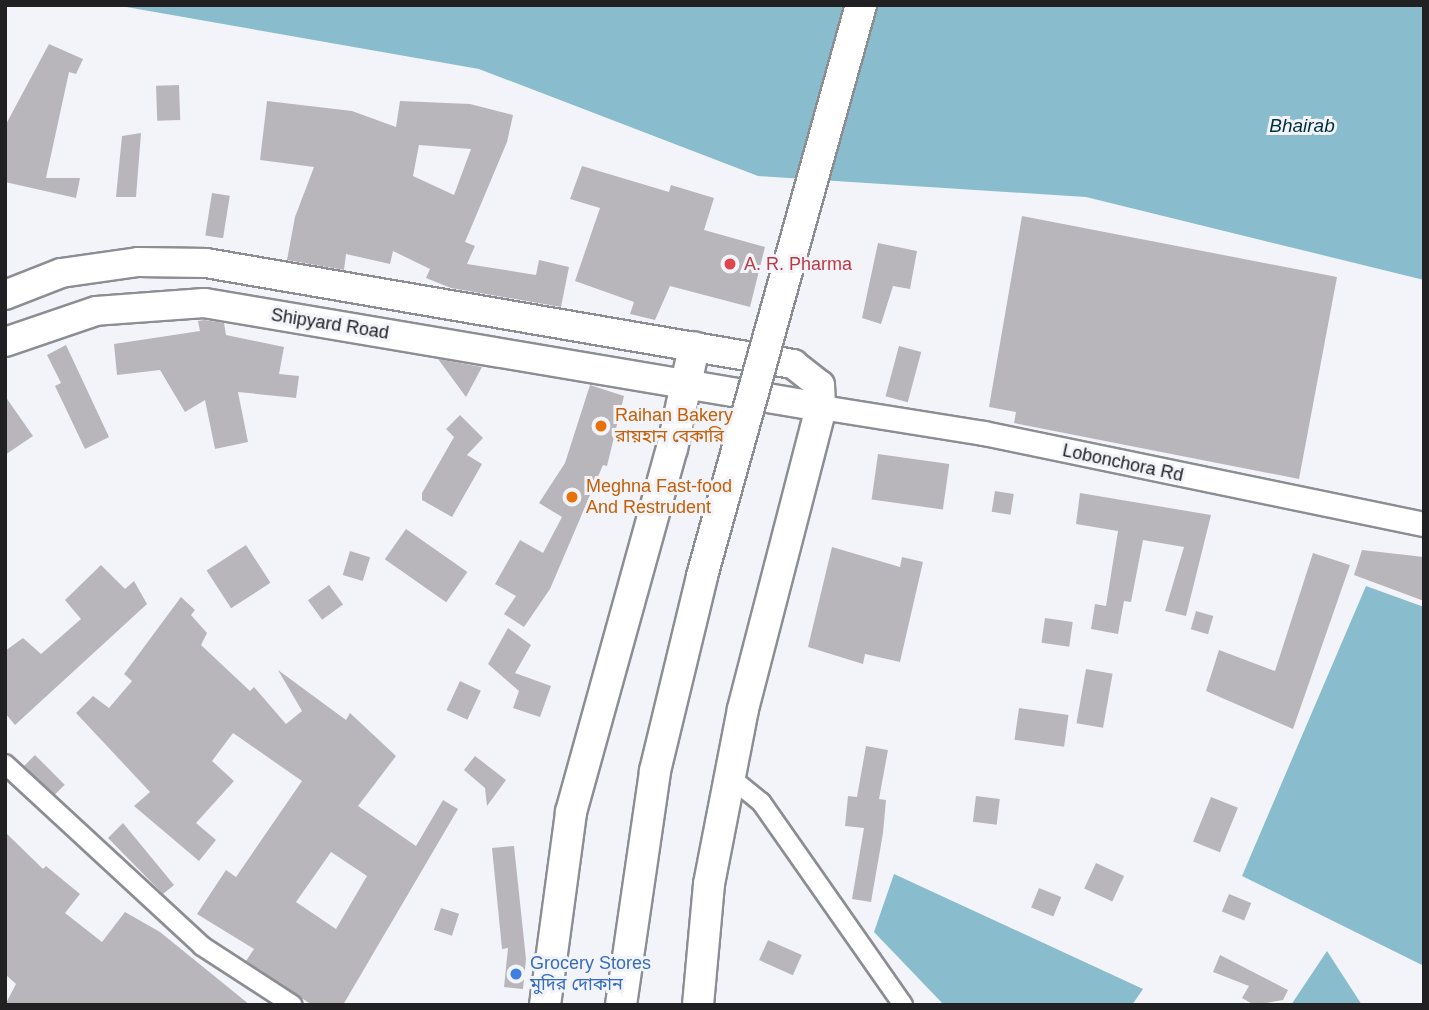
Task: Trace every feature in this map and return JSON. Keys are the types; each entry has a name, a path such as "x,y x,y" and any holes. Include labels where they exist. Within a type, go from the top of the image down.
{"highway":[{"path":"621,1005 655,771 702,576 861,5"},
{"path":"545,1005 571,812 672,384 694,347"},
{"path":"698,1005 709,884 743,709 821,407"}],"main road":[{"path":"5,295 61,273 138,262 206,263 793,364 820,385 821,407"},
{"name":"Shipyard Road","path":"5,342 96,311 204,303 821,407"}],"street":[{"name":"Lobonchora Rd","path":"821,407 984,433 1424,524"},
{"path":"5,764 202,946 293,1005"},
{"path":"730,776 761,802 903,1005"}],"water":[{"name":"Bhairab","path":"115,5 1424,5 1424,280 1086,197 758,176 479,69"},
{"path":"1366,586 1424,607 1424,966 1242,876"},
{"path":"894,874 1143,989 1132,1005 944,1005 874,932"},
{"path":"1327,951 1362,1005 1291,1005"}],"building":[{"path":"49,44 83,59 76,74 69,72 46,178 80,178 76,198 5,182 5,126"},
{"path":"179,85 180,120 157,121 156,86"},
{"path":"267,101 352,111 396,127 400,101 470,104 513,115 507,142 465,242 475,246 467,264 536,275 539,260 569,267 561,307 451,288 426,278 430,269 393,251 390,264 346,254 344,270 287,260 295,217 314,167 260,160","holes":["419,145 471,149 454,195 413,176"]},
{"path":"141,133 136,197 116,197 122,136"},
{"path":"582,166 669,192 671,185 714,198 704,230 765,247 750,307 670,286 655,320 630,314 634,302 575,281 600,208 570,199"},
{"path":"212,193 230,196 223,238 205,235"},
{"path":"1022,216 1337,277 1299,479 1014,423 1016,412 989,407"},
{"path":"878,243 917,251 910,289 893,286 881,324 862,318"},
{"path":"198,321 224,323 226,335 284,347 279,374 299,376 296,398 238,392 248,442 215,449 205,400 185,412 160,370 117,375 114,344 200,331"},
{"path":"66,345 109,437 85,449 55,386 61,383 47,355"},
{"path":"899,346 921,352 908,402 886,396"},
{"path":"438,359 482,367 466,397"},
{"path":"590,385 624,396 607,466 603,465 550,589 524,627 504,614 516,596 495,584 520,540 543,553 562,517 539,503 565,463"},
{"path":"5,396 33,436 5,455"},
{"path":"460,415 483,438 467,455 482,464 452,517 422,500 422,493 454,437 446,429"},
{"path":"878,454 949,464 943,510 872,500"},
{"path":"995,491 1014,494 1010,515 992,512"},
{"path":"1080,493 1211,515 1186,616 1165,611 1184,547 1143,540 1131,602 1124,601 1118,634 1091,629 1095,604 1106,606 1118,531 1076,524"},
{"path":"406,529 467,572 446,602 385,559"},
{"path":"246,545 271,583 231,608 207,571"},
{"path":"832,547 900,567 902,557 923,562 900,662 865,654 863,664 808,647"},
{"path":"1362,550 1424,557 1424,601 1354,575"},
{"path":"350,551 370,557 363,581 343,575"},
{"path":"1313,553 1350,565 1293,729 1206,691 1219,650 1275,671"},
{"path":"101,565 125,589 134,581 147,604 15,725 5,713 5,651 23,638 41,654 81,619 65,600"},
{"path":"329,585 343,604 322,620 308,600"},
{"path":"181,597 195,610 191,615 207,633 201,645 250,691 254,687 286,724 302,711 278,670 346,720 350,713 396,756 358,806 416,846 443,800 458,809 343,1005 312,1005 246,961 254,949 197,914 226,870 236,877 302,781 233,733 212,761 234,781 196,823 216,840 199,861 134,806 150,792 76,713 93,696 109,708 132,681 124,674","holes":["331,852 367,876 336,929 296,902"]},
{"path":"1196,611 1213,616 1208,634 1191,629"},
{"path":"1045,618 1073,622 1069,647 1042,643"},
{"path":"508,628 531,645 515,673 551,686 540,717 513,708 519,691 488,664"},
{"path":"1086,669 1113,674 1103,728 1076,723"},
{"path":"460,681 481,691 467,720 446,710"},
{"path":"1019,708 1069,715 1064,747 1015,740"},
{"path":"866,746 888,750 879,799 886,800 883,833 871,902 852,899 864,828 845,826 848,796 857,797"},
{"path":"35,755 65,785 53,796 24,766"},
{"path":"475,756 506,780 487,806 485,788 464,770"},
{"path":"976,796 1000,799 997,825 973,822"},
{"path":"1211,797 1238,808 1220,852 1193,842"},
{"path":"123,823 174,885 163,894 108,838"},
{"path":"5,832 43,869 46,866 80,894 65,913 102,942 125,912 160,932 250,1005 5,1005 16,984 5,974"},
{"path":"514,846 526,959 523,989 504,987 508,948 502,949 492,848"},
{"path":"1096,863 1124,876 1112,901 1084,888"},
{"path":"1039,888 1061,897 1053,916 1031,907"},
{"path":"1229,894 1251,903 1244,921 1222,912"},
{"path":"441,908 459,914 452,936 434,930"},
{"path":"768,940 802,955 793,975 759,960"},
{"path":"1220,955 1288,990 1283,1000 1254,1005 1242,998 1249,986 1213,972"}],"place":[{"name":"A. R. Pharma","path":"730,264"},
{"name":"Raihan Bakery রায়হান বেকারি","path":"601,426"},
{"name":"Meghna Fast-food And Restrudent","path":"572,497"},
{"name":"Grocery Stores মুদির দোকান","path":"516,974"}]}
